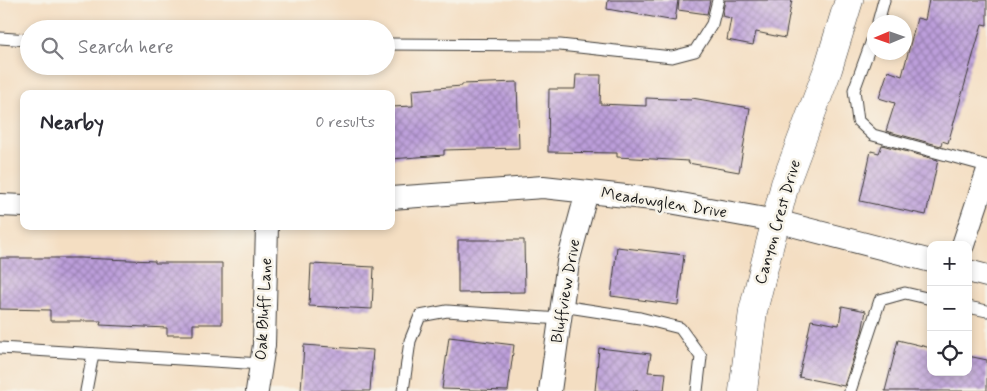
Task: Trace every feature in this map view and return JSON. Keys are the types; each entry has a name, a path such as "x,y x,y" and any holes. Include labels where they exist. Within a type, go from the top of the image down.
{"street":[{"name":"Canyon Crest Drive","path":"743,391 753,311 785,184 828,68 849,0"},
{"path":"965,241 987,173"},
{"name":"Meadowglen Drive","path":"395,198 543,187 653,199 776,221 927,260"},
{"name":"Bluffview Drive","path":"550,391 568,262 587,192"},
{"path":"0,205 20,206"},
{"name":"Oak Bluff Lane","path":"257,391 262,364 268,230"},
{"path":"972,272 987,276"}],"lane":[{"path":"395,44 560,45 672,57 695,51 712,24 718,0"},
{"path":"880,15 884,0"},
{"path":"0,38 20,39"},
{"path":"867,54 854,90 858,121 873,135 987,166"},
{"path":"850,391 880,300 905,293 927,298"},
{"path":"972,308 987,311"},
{"path":"403,391 410,341 420,316 447,311 561,313 640,318 680,328 701,357 697,391"},
{"path":"0,348 262,364"},
{"path":"86,391 93,354"}],"building":[{"path":"608,0 678,0 675,21 607,9"},
{"path":"679,0 710,0 707,14 678,10"},
{"path":"725,0 792,0 785,38 756,32 753,45 727,40 731,18 722,16"},
{"path":"929,0 987,0 987,25 982,24 948,143 942,141 941,146 886,131 895,103 879,98 888,71 902,76 906,60 912,60 912,37 917,18 925,20"},
{"path":"576,75 601,75 600,104 646,106 646,98 691,100 692,98 750,108 739,172 688,163 689,161 617,157 617,153 548,152 549,89 575,89"},
{"path":"517,82 519,148 444,150 444,155 395,159 395,107 413,106 412,90 462,86 462,84"},
{"path":"882,145 938,160 926,215 860,201 871,151 879,153"},
{"path":"458,240 524,240 525,292 458,293"},
{"path":"617,247 684,255 678,305 611,296"},
{"path":"0,258 80,258 155,261 155,263 222,263 222,324 193,324 193,335 167,335 167,328 100,325 101,321 50,321 50,310 0,309"},
{"path":"311,264 374,267 372,309 309,306"},
{"path":"842,306 866,311 862,332 844,386 799,377 811,320 839,325"},
{"path":"449,337 514,345 508,391 442,389"},
{"path":"898,340 927,347 927,376 972,376 972,357 987,360 987,391 885,391"},
{"path":"304,345 373,350 370,391 301,391"},
{"path":"599,348 651,354 648,372 666,373 664,391 595,391"}]}
